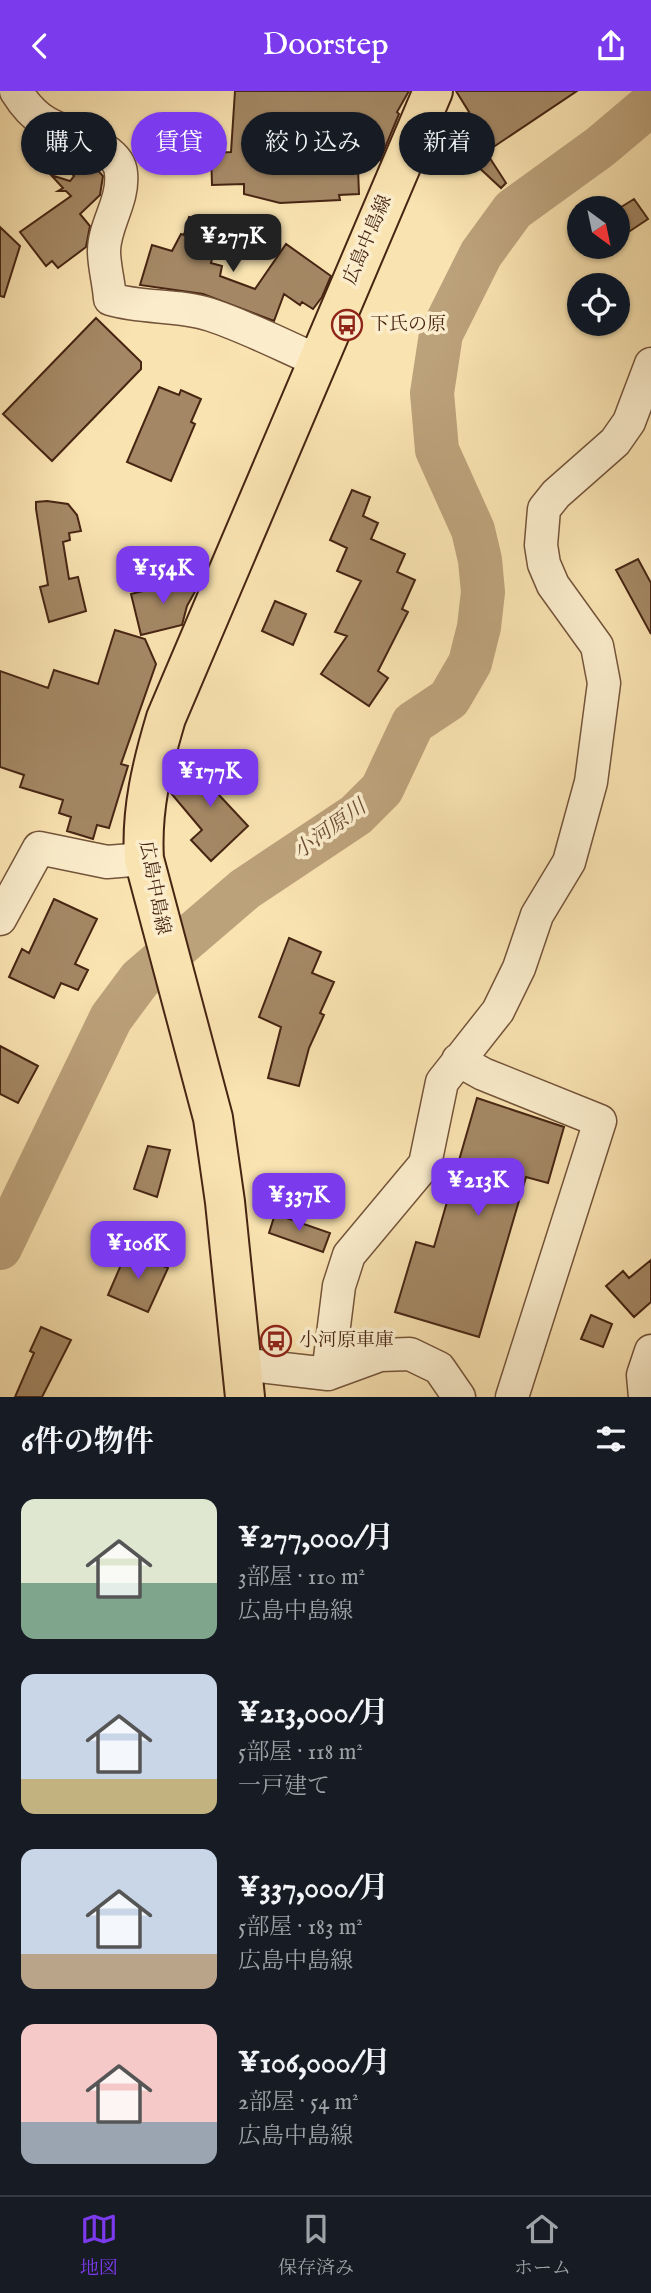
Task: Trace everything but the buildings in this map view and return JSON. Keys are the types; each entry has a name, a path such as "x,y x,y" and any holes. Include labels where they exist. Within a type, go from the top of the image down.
{"main road":[{"name":"広島中島線","path":"243,1380 213,1118 144,859 142,831 151,769 166,718 316,360 433,91"}],"street":[{"path":"16,91 27,108 45,122 79,140 104,148 116,158 121,173 119,196 104,251 110,299 143,306 167,305 211,315 316,360"},
{"path":"328,1374 339,1286 349,1255 425,1164 442,1082 498,1011 519,968 537,915 569,862 591,782 604,683 597,646 553,585 544,564 541,545 544,509 572,479 615,442 629,422 651,364"},
{"path":"0,919 39,848 107,862 144,859"},
{"path":"458,1061 483,1074 600,1121 513,1397"},
{"path":"645,1397 643,1375 651,1351"},
{"path":"243,1380 328,1374 380,1355 410,1355 439,1368 459,1397"}],"waterway":[{"name":"小河原川","path":"0,1248 111,1018 140,979 245,889 356,815 382,789 413,723 449,699 470,663 479,627 483,592 480,560 473,530 437,450 432,393 441,334 481,254 513,210 600,147 651,104"}],"place":[{"name":"下氏の原","path":"347,325"},
{"name":"小河原車庫","path":"276,1341"}]}
